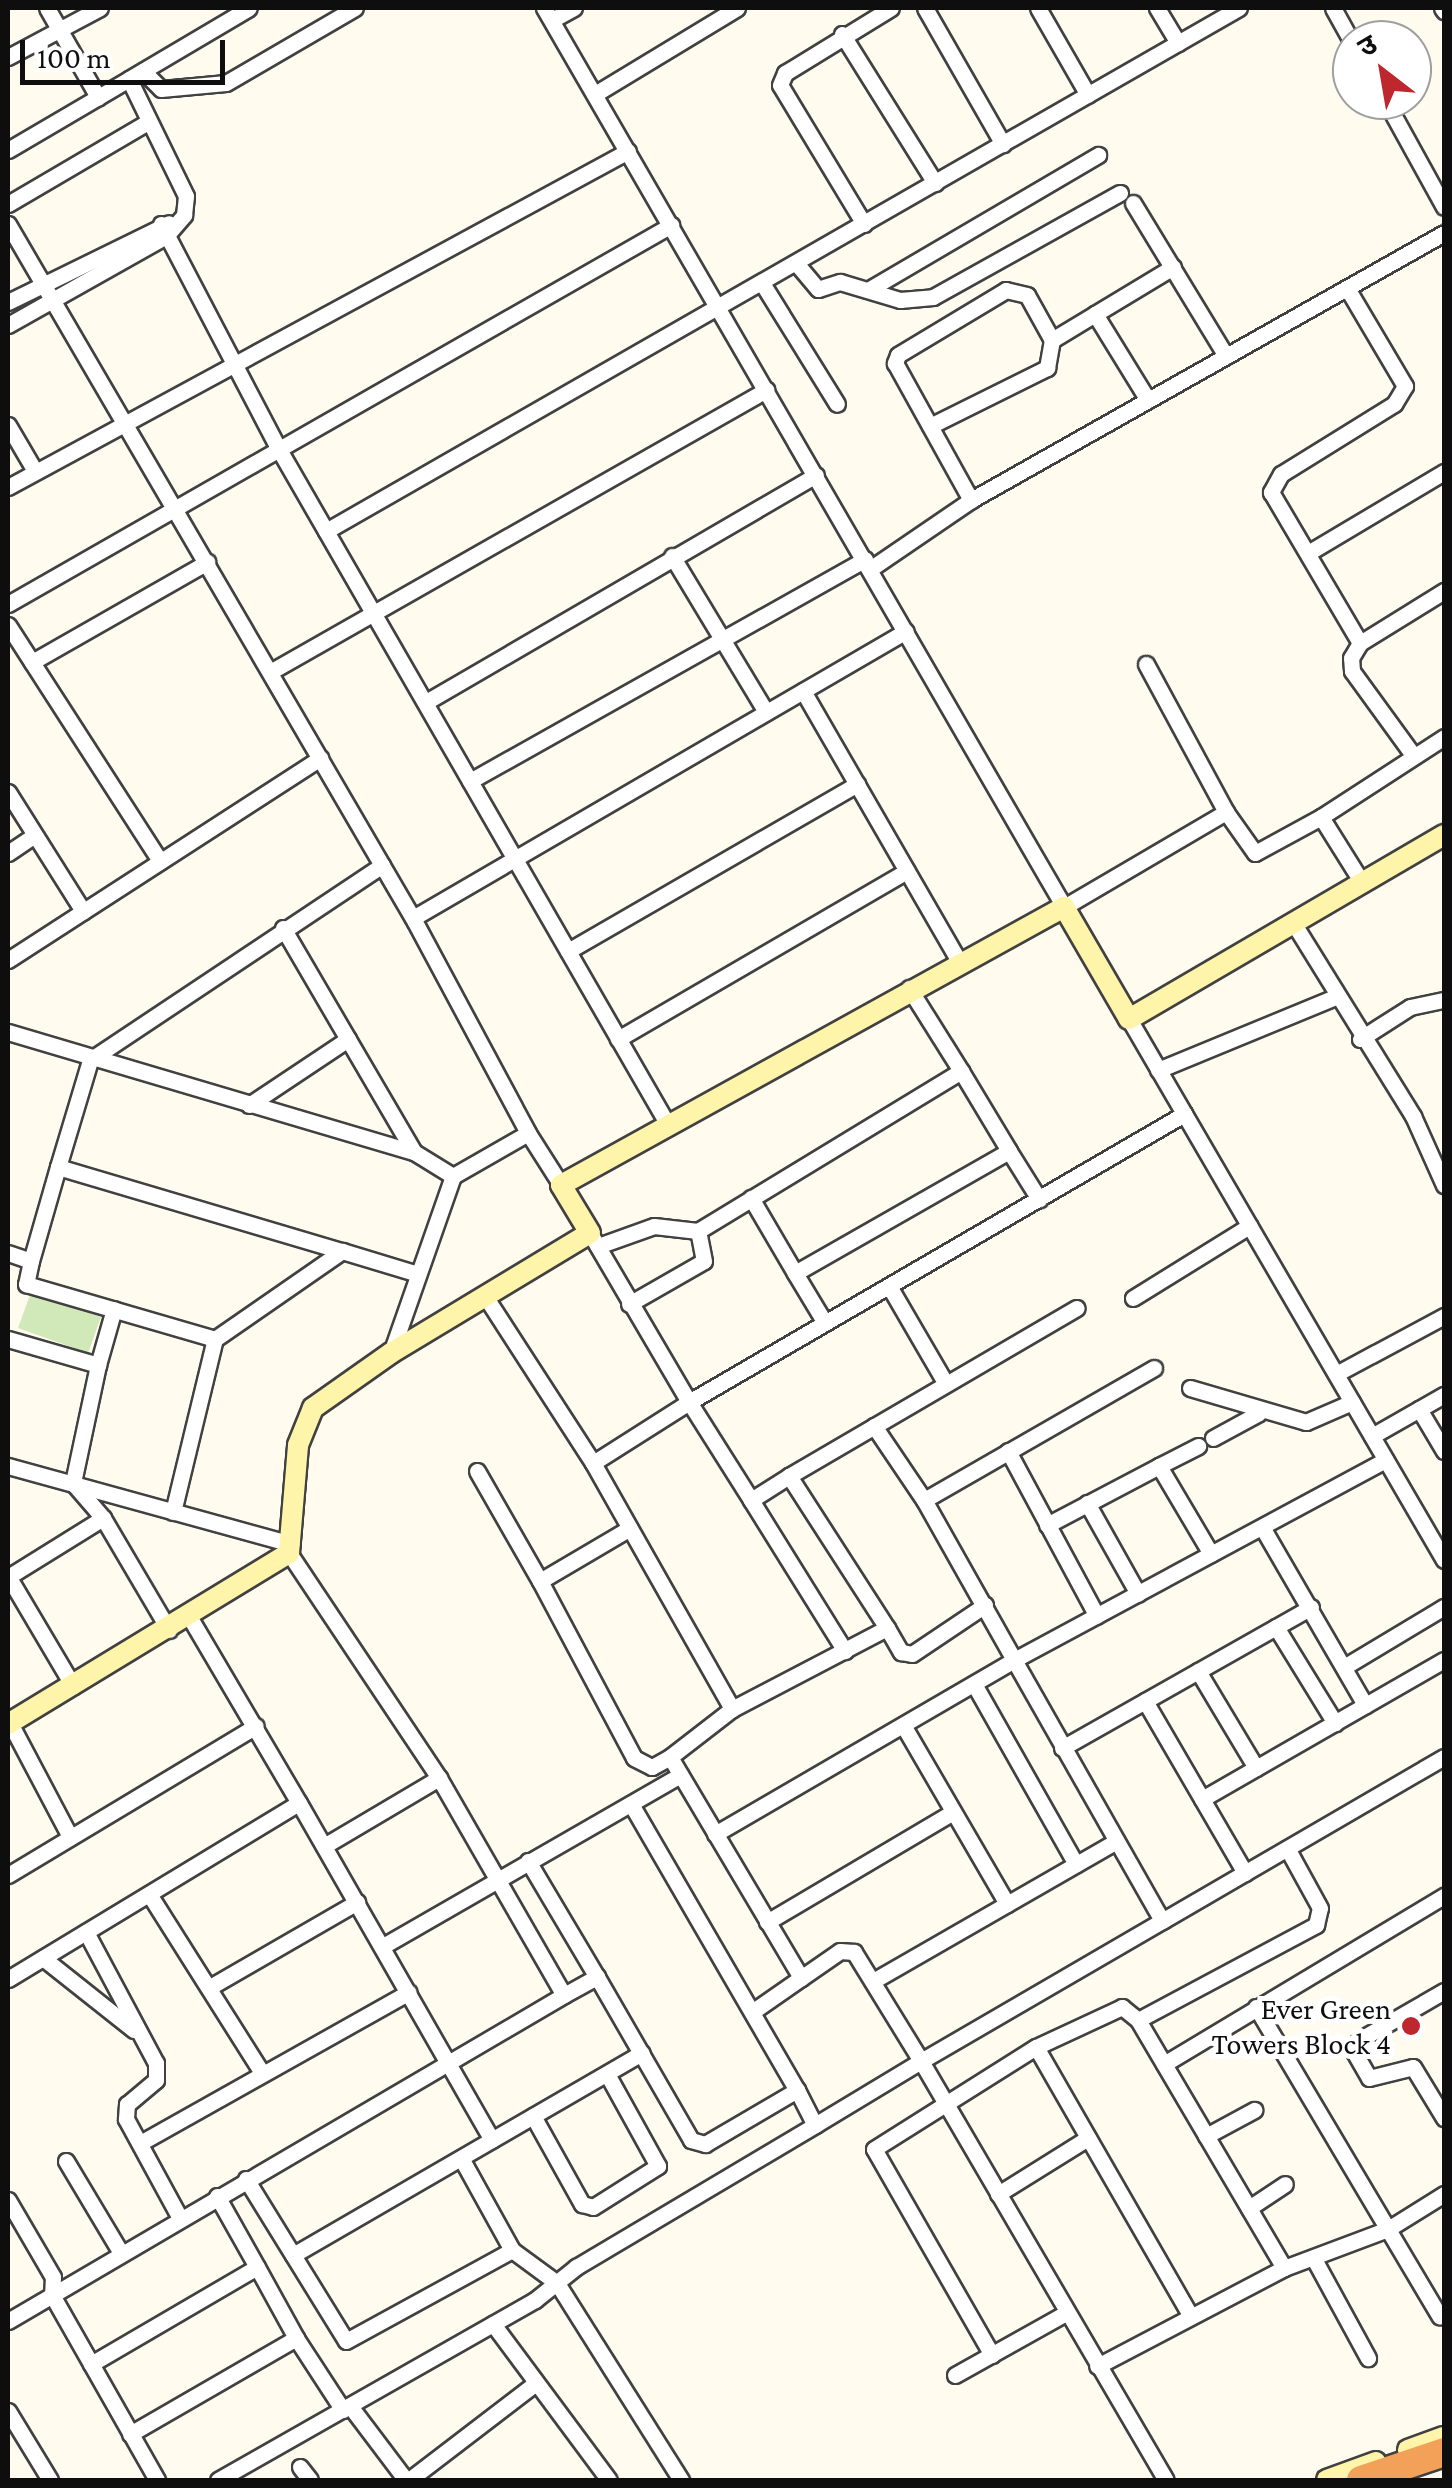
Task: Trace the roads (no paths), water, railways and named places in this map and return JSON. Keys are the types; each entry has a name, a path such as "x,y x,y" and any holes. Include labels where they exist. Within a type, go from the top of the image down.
{"highway":[{"path":"1362,2480 1444,2452"}],"street":[{"path":"47,8 98,97"},
{"path":"8,57 100,8"},
{"path":"8,150 248,8"},
{"path":"136,75 161,89 226,82 355,8"},
{"path":"574,8 548,14 1444,1560"},
{"path":"594,94 737,8"},
{"path":"864,224 780,85 784,72 891,8"},
{"path":"925,8 1003,144"},
{"path":"1038,8 1088,94"},
{"path":"1157,8 1178,42"},
{"path":"326,532 1239,8"},
{"path":"842,34 935,183"},
{"path":"8,324 168,228 188,206 148,122 136,75"},
{"path":"1395,120 1444,207"},
{"path":"8,204 148,122"},
{"path":"8,487 230,362 628,151"},
{"path":"868,290 1098,155"},
{"path":"796,263 814,287 840,282 900,300 933,297 1126,198 1226,356"},
{"path":"8,224 127,419 172,506 413,918 528,1133 629,1304 845,1651"},
{"path":"8,604 172,506 670,225"},
{"path":"8,302 44,282 168,228"},
{"path":"168,228 230,362 668,1125"},
{"path":"470,782 722,640 868,564 970,500 1444,233"},
{"path":"1052,340 1173,267"},
{"path":"762,283 837,404"},
{"path":"1348,288 1405,386 1394,404 1271,485 1360,643"},
{"path":"930,426 1047,368 1052,340 1027,296 1006,290 898,355 897,375 970,500"},
{"path":"1095,314 1148,400"},
{"path":"270,672 766,390"},
{"path":"8,425 35,471"},
{"path":"1308,553 1444,472"},
{"path":"426,702 816,474"},
{"path":"672,556 766,712"},
{"path":"32,662 207,562"},
{"path":"1413,755 1352,671 1360,643 1444,591"},
{"path":"8,625 160,861"},
{"path":"413,918 906,631"},
{"path":"1146,664 1226,812 1256,853 1322,817 1444,737"},
{"path":"803,691 958,960"},
{"path":"8,960 320,758"},
{"path":"568,951 857,784"},
{"path":"8,792 83,911"},
{"path":"561,1185 958,960 1064,907 1226,812"},
{"path":"1322,817 1363,884"},
{"path":"8,854 35,835"},
{"path":"1129,1019 1444,835"},
{"path":"214,1339 26,1284 90,1060 382,865"},
{"path":"618,1039 907,871"},
{"path":"1294,924 1360,1038 1413,1116 1444,1185"},
{"path":"283,928 414,1152"},
{"path":"909,988 1039,1199"},
{"path":"1158,1070 1335,997"},
{"path":"1360,1038 1410,1007 1444,1000"},
{"path":"8,1032 90,1060 414,1152 454,1176"},
{"path":"249,1104 348,1040"},
{"path":"564,1996 440,1778 290,1548 302,1425 325,1395 485,1296 594,1240 654,1226 698,1231 961,1071"},
{"path":"593,1463 690,1402 1184,1114"},
{"path":"391,1353 454,1176 528,1133"},
{"path":"795,1273 1009,1151"},
{"path":"58,1166 418,1274"},
{"path":"752,1198 825,1323"},
{"path":"1133,1298 1249,1226"},
{"path":"629,1304 704,1261 698,1231"},
{"path":"172,1512 214,1339 342,1251"},
{"path":"8,1254 31,1260"},
{"path":"889,1286 946,1384"},
{"path":"485,1296 593,1463 732,1709"},
{"path":"751,1500 1077,1308"},
{"path":"73,1483 114,1309"},
{"path":"1336,1374 1444,1316"},
{"path":"8,1339 98,1365"},
{"path":"924,1500 1154,1368"},
{"path":"1190,1388 1259,1413 1315,1421 1352,1402"},
{"path":"1372,1436 1444,1395"},
{"path":"1420,1409 1444,1451"},
{"path":"1048,1525 1259,1413"},
{"path":"874,1426 924,1500 1162,1921"},
{"path":"1008,1451 1097,1616"},
{"path":"715,1834 1014,1660 1386,1460"},
{"path":"8,1466 290,1548"},
{"path":"1159,1466 1212,1554"},
{"path":"477,1471 634,1758 652,1767 732,1709 887,1628"},
{"path":"789,1476 901,1652 912,1654 985,1605"},
{"path":"73,1483 103,1518 169,1630"},
{"path":"1088,1503 1138,1594"},
{"path":"73,1686 8,1576 103,1518"},
{"path":"1262,1527 1365,1705"},
{"path":"540,1581 630,1528"},
{"path":"70,1836 9,1724 190,1618 290,1548"},
{"path":"1062,1748 1311,1607"},
{"path":"1344,1667 1444,1607"},
{"path":"190,1618 256,1726 492,2140"},
{"path":"1276,1627 1334,1723"},
{"path":"1202,1800 1444,1660"},
{"path":"1198,1671 1256,1768"},
{"path":"974,1684 1076,1864"},
{"path":"1145,1701 1244,1873"},
{"path":"903,1725 1007,1904"},
{"path":"8,1875 256,1726"},
{"path":"670,1757 801,1978"},
{"path":"223,2479 493,2324 922,2061 1444,1757"},
{"path":"382,1946 680,1774"},
{"path":"324,1846 440,1778"},
{"path":"8,1980 300,1803"},
{"path":"631,1804 815,2125"},
{"path":"767,1922 953,1812"},
{"path":"873,1981 1114,1842"},
{"path":"1138,2020 1316,1925 1320,1908 1288,1848"},
{"path":"528,1861 698,2144 797,2090"},
{"path":"149,1894 262,2074"},
{"path":"1164,2064 1444,1896"},
{"path":"210,1987 357,1902"},
{"path":"86,1932 158,2072 127,2104 126,2119 180,2218"},
{"path":"752,2012 850,1950 922,2061 1096,2366 1166,2480"},
{"path":"43,1958 142,2036"},
{"path":"8,2321 246,2178 598,1977"},
{"path":"1442,2107 1414,2067 1369,2078 1354,2044 1444,1991"},
{"path":"140,2143 409,1992"},
{"path":"1256,2006 1440,2318"},
{"path":"992,2354 874,2155 877,2143 944,2100 1107,2009 1122,2007 1138,2020 1284,2268"},
{"path":"1036,2047 1190,2316"},
{"path":"293,2255 642,2053"},
{"path":"533,2116 585,2207 624,2189 658,2166 606,2074"},
{"path":"1206,2136 1254,2110"},
{"path":"998,2194 1088,2138"},
{"path":"460,2158 512,2250 556,2282 677,2479"},
{"path":"66,2161 122,2253"},
{"path":"246,2178 346,2341 512,2250"},
{"path":"1249,2208 1286,2184"},
{"path":"1096,2366 1284,2268 1388,2229 1444,2194"},
{"path":"217,2196 296,2338 346,2408 408,2480 536,2383"},
{"path":"8,2200 53,2276 52,2295 157,2480"},
{"path":"1314,2259 1368,2358"},
{"path":"91,2364 257,2267"},
{"path":"956,2375 1066,2313"},
{"path":"493,2324 608,2480"},
{"path":"130,2434 296,2338"},
{"path":"8,2410 50,2480"},
{"path":"1327,2480 1444,2437"}],"place":[{"name":"Ever Green Towers Block 4","path":"1411,2026"}]}
